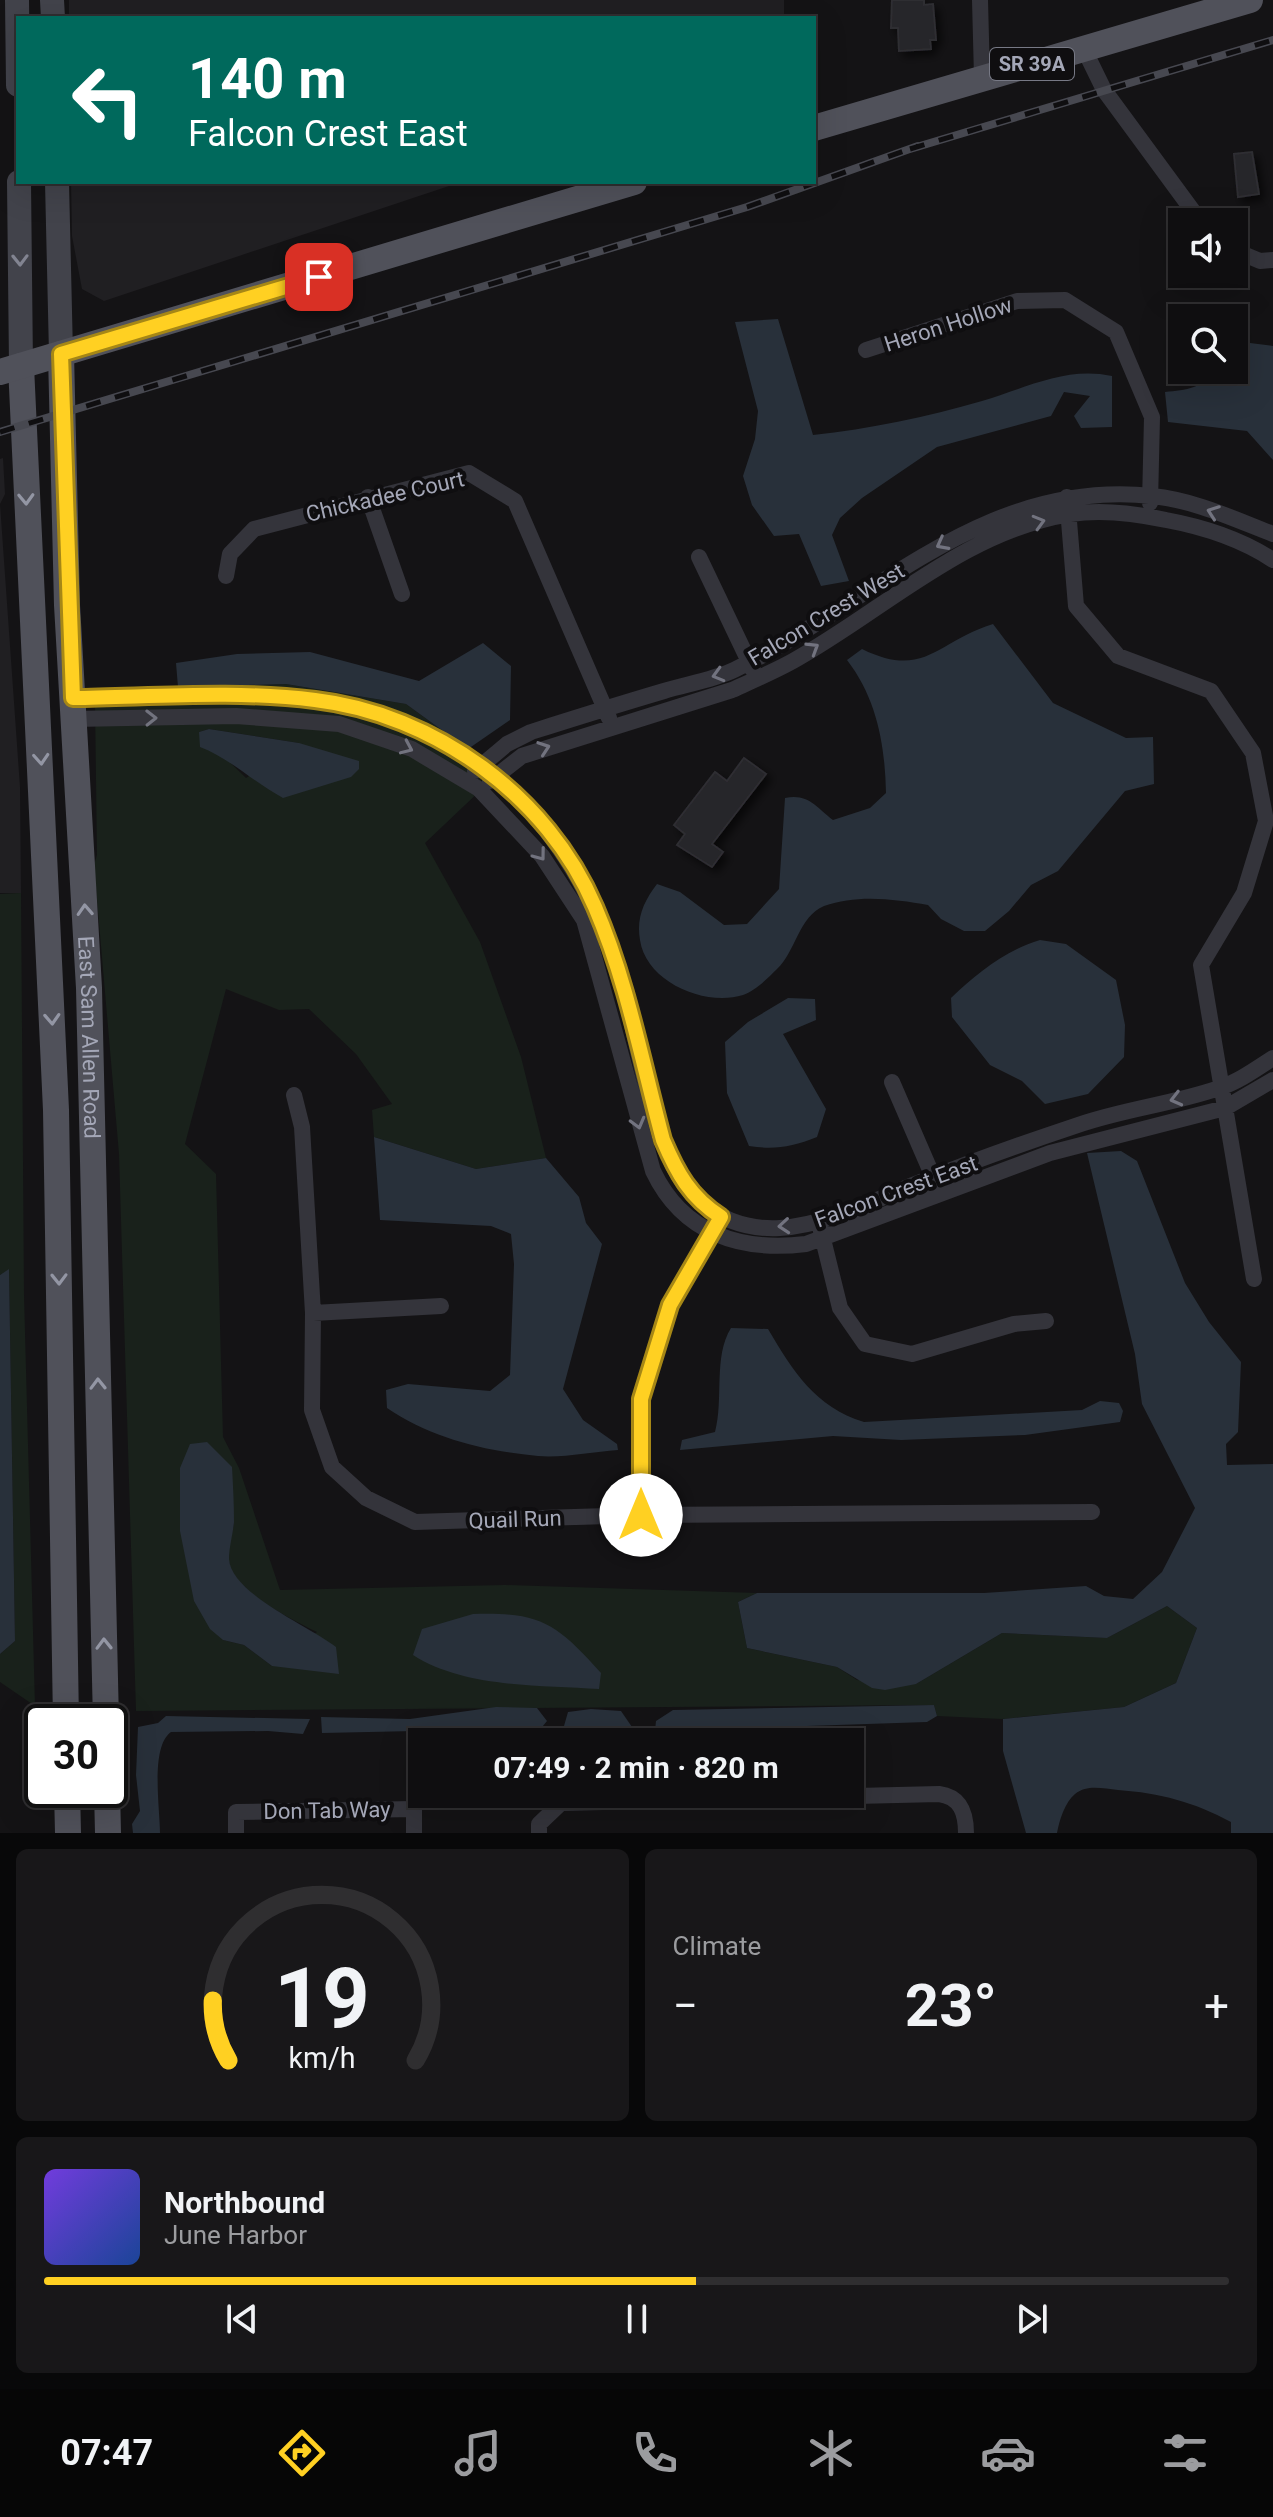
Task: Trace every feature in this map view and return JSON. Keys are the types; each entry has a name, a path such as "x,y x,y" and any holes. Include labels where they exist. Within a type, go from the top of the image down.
{"main road":[{"name":"SR 39A","path":"816,127 1250,0"},
{"path":"66,1704 56,1110 24,448 11,369 627,184"},
{"name":"East Sam Allen Road","path":"61,354 73,709 89,988 106,1704"},
{"path":"0,416 24,448"},
{"path":"67,1808 68,1833"},
{"path":"107,1808 108,1833"}],"street":[{"path":"980,0 982,77"},
{"path":"1084,49 1104,90 1191,208"},
{"path":"11,369 19,184"},
{"path":"57,184 61,354"},
{"path":"1248,256 1260,261 1273,260"},
{"name":"Heron Hollow","path":"866,350 1017,301 1065,300 1116,332 1152,417 1150,516"},
{"name":"Chickadee Court","path":"226,576 230,554 254,529 469,473 515,501 612,727"},
{"name":"Falcon Crest West","path":"472,785 482,764 507,744 531,732 732,671 797,637 914,560 993,518 1067,497 1150,495 1188,503 1273,535"},
{"path":"368,497 402,594"},
{"path":"1067,497 1076,606 1118,656 1211,691 1253,753 1266,821 1244,893 1201,965 1254,1279"},
{"path":"472,785 496,777 522,756 732,690 757,679 793,662 926,576 996,537 1068,514 1095,512 1150,516 1214,532 1268,557 1273,535"},
{"path":"699,557 757,679"},
{"path":"914,560 926,576"},
{"path":"283,717 286,697"},
{"name":"Falcon Crest East","path":"73,709 286,697 315,700 372,713 482,764 565,853 595,906 616,965 648,1086 675,1169 688,1190 721,1217 754,1228 821,1230 941,1195 1050,1153 1225,1108 1273,1080"},
{"name":"Falcon Crest East","path":"73,709 283,717 339,724 412,749 472,785 542,856 584,920 643,1142 660,1185 674,1203 710,1234 778,1248 933,1177 1096,1120 1222,1087 1273,1058"},
{"path":"892,1082 941,1195"},
{"path":"630,1091 648,1086"},
{"name":"Quail Run","path":"294,1095 302,1127 313,1313 312,1410 332,1467 366,1498 415,1522 641,1515 1092,1512"},
{"path":"1096,1120 1102,1139"},
{"path":"641,1515 641,1399 670,1305 721,1217"},
{"path":"821,1230 840,1308 865,1344 912,1354 1014,1324 1046,1321"},
{"path":"313,1313 441,1306"},
{"path":"539,1833 539,1824 561,1803 939,1794 948,1795 962,1808 966,1833"},
{"name":"Don Tab Way","path":"236,1833 236,1812 414,1809 414,1833"}],"shaded area":[{"path":"69,0 784,0 784,16 69,16"},
{"path":"71,184 455,184 104,301 82,289 72,236"},
{"path":"778,319 813,435 919,417 1046,380 1078,374 1112,376 1112,427 1081,428 1074,416 1090,396 1064,392 1051,416 937,447 862,498 840,518 832,535 849,581 821,586 799,534 774,536 752,505 743,476 755,439 758,411 735,322"},
{"path":"1248,343 1273,346 1273,460 1247,431 1168,422 1165,392 1200,384 1248,384"},
{"path":"3,458 5,494 0,504 0,459"},
{"path":"0,504 20,787 21,893 0,893"},
{"path":"993,624 1053,703 1126,738 1153,737 1154,784 1125,791 1058,871 1031,885 1009,911 985,931 964,931 941,919 928,905 889,900 850,900 816,911 803,926 783,962 761,984 743,995 728,998 695,994 665,979 653,968 640,940 639,924 645,903 657,884 680,892 724,925 747,924 779,889 785,798 806,799 833,820 870,808 886,793 884,757 877,723 866,690 847,660 862,649 883,658 901,661 916,659"},
{"path":"483,643 511,666 510,720 468,749 406,704 286,684 178,687 176,663 237,654 310,652 419,681"},
{"path":"286,684 406,704 468,749 484,787 425,843 480,942 521,1057 546,1158 476,1169 374,1137 372,1110 392,1104 356,1054 309,1009 279,1010 226,989 185,1144 216,1174 223,1437 239,1468 280,1590 505,1585 757,1593 738,1602 747,1648 837,1667 857,1680 916,1684 1002,1633 1107,1638 1167,1606 1197,1628 1176,1683 1124,1707 1002,1719 937,1716 934,1705 136,1711 119,1154 94,865 97,855 95,703 178,687","holes":["209,729 299,743 246,778 199,732","180,1468 234,1524 229,1562 241,1584 266,1603 317,1632 272,1666 244,1645 223,1640 181,1496"]},
{"path":"209,729 299,743 359,761 359,769 351,777 283,798 200,747 199,732"},
{"path":"21,893 24,1295 35,1704 0,1682 0,1654 15,1641 9,1270 0,1275 0,894"},
{"path":"1040,940 1066,944 1116,980 1125,1025 1124,1057 1088,1094 1045,1104 1022,1081 990,1065 952,1017 951,998 992,963"},
{"path":"788,998 815,999 816,1020 783,1034 826,1109 817,1137 783,1147 749,1146 727,1093 725,1042 748,1022"},
{"path":"374,1137 476,1169 546,1158 579,1197 586,1223 602,1244 563,1389 583,1420 617,1444 618,1450 567,1456 498,1451 440,1435 387,1408 386,1390 408,1384 490,1391 510,1375 514,1264 511,1234 491,1226 380,1220"},
{"path":"1121,1151 1137,1161 1185,1283 1209,1322 1241,1362 1238,1432 1226,1444 1227,1465 1273,1464 1273,1833 1231,1833 1231,1822 1190,1804 1148,1793 1096,1788 1085,1789 1071,1797 1057,1833 1026,1833 1003,1751 1003,1719 1124,1707 1176,1683 1197,1628 1167,1606 1107,1638 1002,1633 916,1684 885,1690 872,1688 837,1667 747,1648 738,1602 757,1593 984,1593 1086,1586 1104,1596 1133,1599 1162,1572 1195,1508 1142,1404 1135,1354 1087,1153"},
{"path":"9,1269 15,1641 0,1654 0,1275"},
{"path":"731,1328 768,1329 807,1386 832,1407 864,1422 1082,1410 1100,1401 1119,1403 1123,1411 1120,1422 1025,1435 901,1440 833,1436 680,1450 682,1440 715,1432 722,1352"},
{"path":"207,1442 232,1467 234,1522 229,1559 233,1572 257,1597 336,1647 339,1674 272,1666 244,1645 223,1640 210,1629 194,1601 180,1531 180,1468 190,1444"},
{"path":"473,1614 515,1615 546,1624 572,1642 601,1673 599,1689 479,1679 433,1666 413,1655 422,1629"},
{"path":"934,1705 937,1716 927,1722 655,1728 656,1721 673,1710"},
{"path":"496,1707 537,1708 547,1721 541,1728 408,1728 408,1731 322,1733 321,1717 410,1719"},
{"path":"591,1709 621,1711 632,1727 563,1728 568,1712"},
{"path":"166,1716 310,1719 303,1734 268,1731 171,1732 164,1740 158,1764 160,1833 133,1833 132,1824 140,1811 136,1775 138,1727 158,1723"}],"building":[{"path":"892,0 924,0 924,5 933,4 936,40 930,40 931,49 899,51 898,28 891,28"},
{"path":"1252,152 1259,194 1238,197 1234,154"},
{"path":"744,758 766,774 712,844 723,852 712,867 677,845 685,834 674,825 715,772 727,781"}],"railway":[{"path":"910,149 1273,40"},
{"path":"816,182 918,146"},
{"path":"0,432 747,207 811,184"}],"route":[{"path":"319,277 61,354 67,605 73,698 266,696 315,700 372,713 402,724 482,764 525,805 565,853 595,906 612,952 663,1140 675,1169 688,1190 721,1217 670,1305 641,1399 641,1515"}]}
